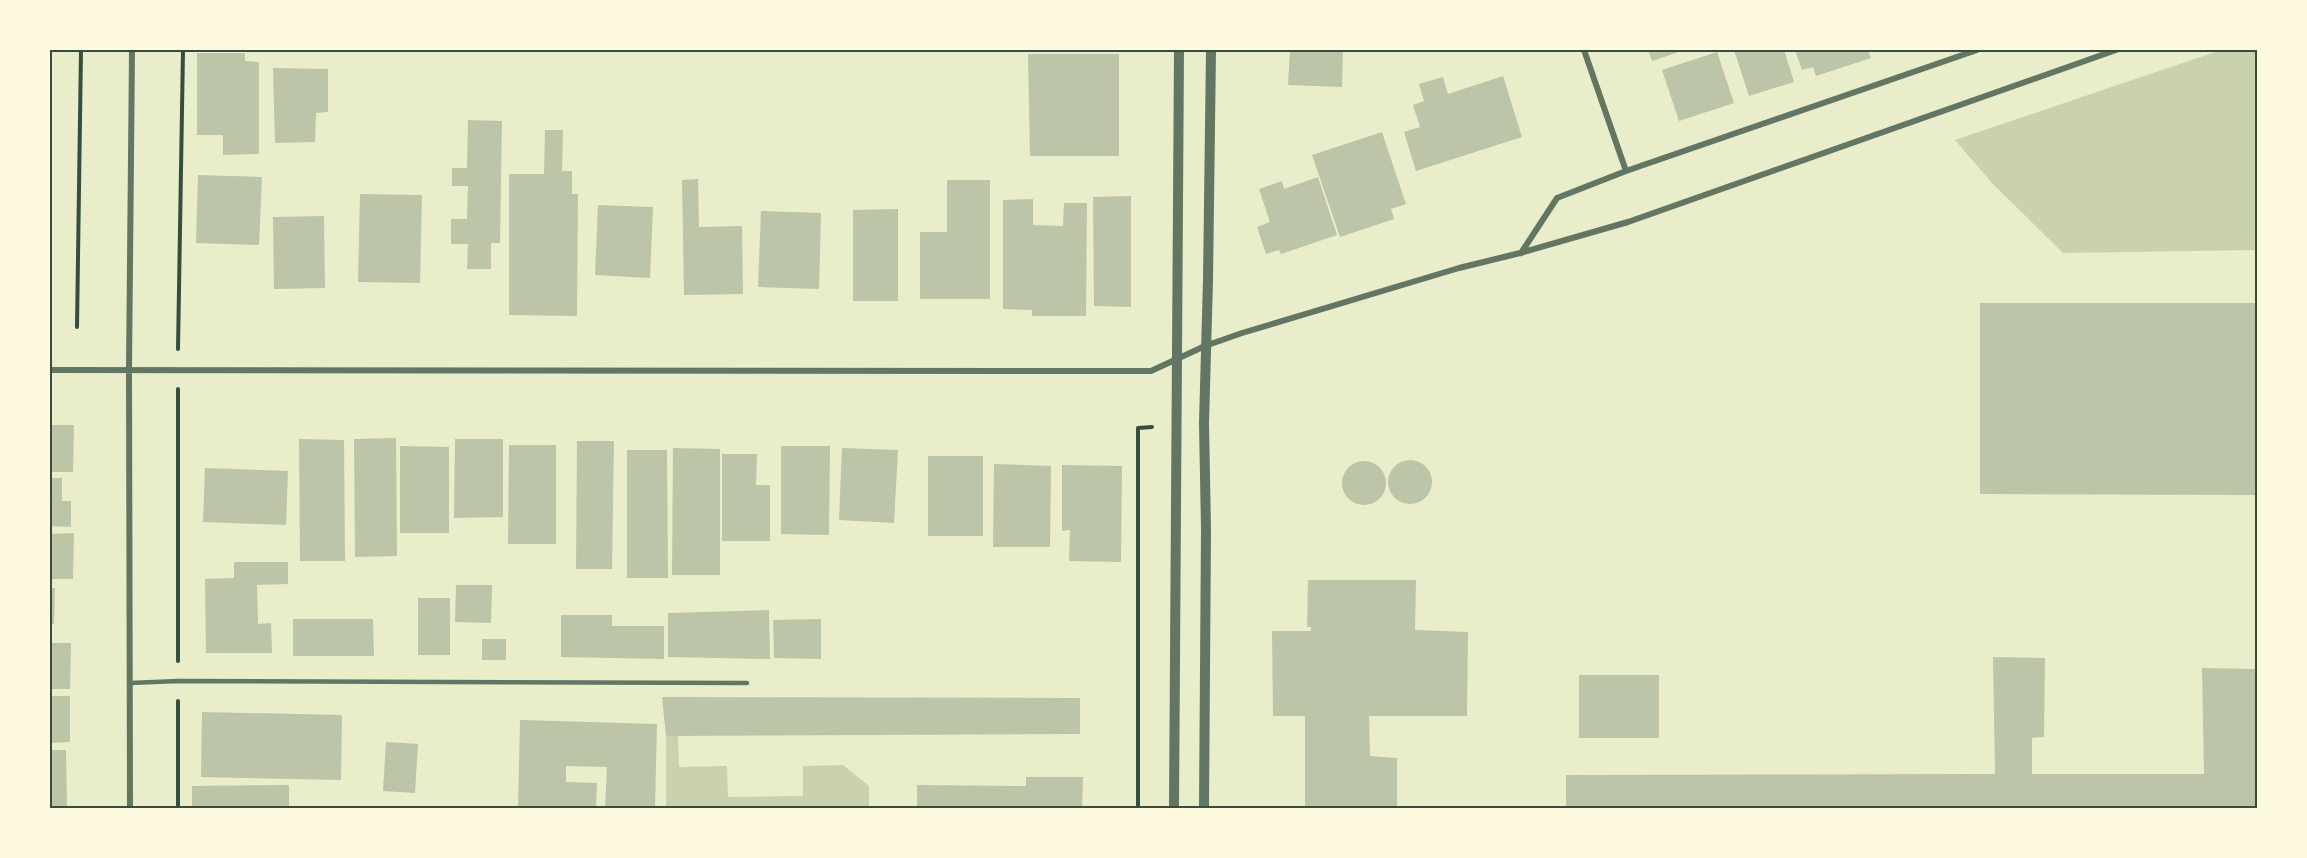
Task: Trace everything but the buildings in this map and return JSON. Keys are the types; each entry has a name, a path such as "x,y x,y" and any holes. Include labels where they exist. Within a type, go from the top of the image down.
{"street":[{"path":"130,808 129,369 132,50"},
{"path":"1174,808 1178,515 1179,50"},
{"path":"1204,808 1206,529 1204,346 1208,280 1210,50"},
{"path":"1584,50 1626,171"},
{"path":"1520,253 1557,198 1626,171 1977,50"},
{"path":"50,370 1151,371 1204,346 1459,268 1628,222 2116,50"}],"lane":[{"path":"130,683 178,681 747,683"}],"path":[{"path":"77,327 81,50"},
{"path":"178,808 178,370 183,50"},
{"path":"1138,808 1138,428 1152,427"}],"green space":[{"path":"2221,50 2257,50 2257,250 2063,253 1991,182 1955,140"},
{"path":"666,736 678,736 679,767 727,766 728,797 803,796 803,766 843,765 869,786 869,808 666,808"}]}
